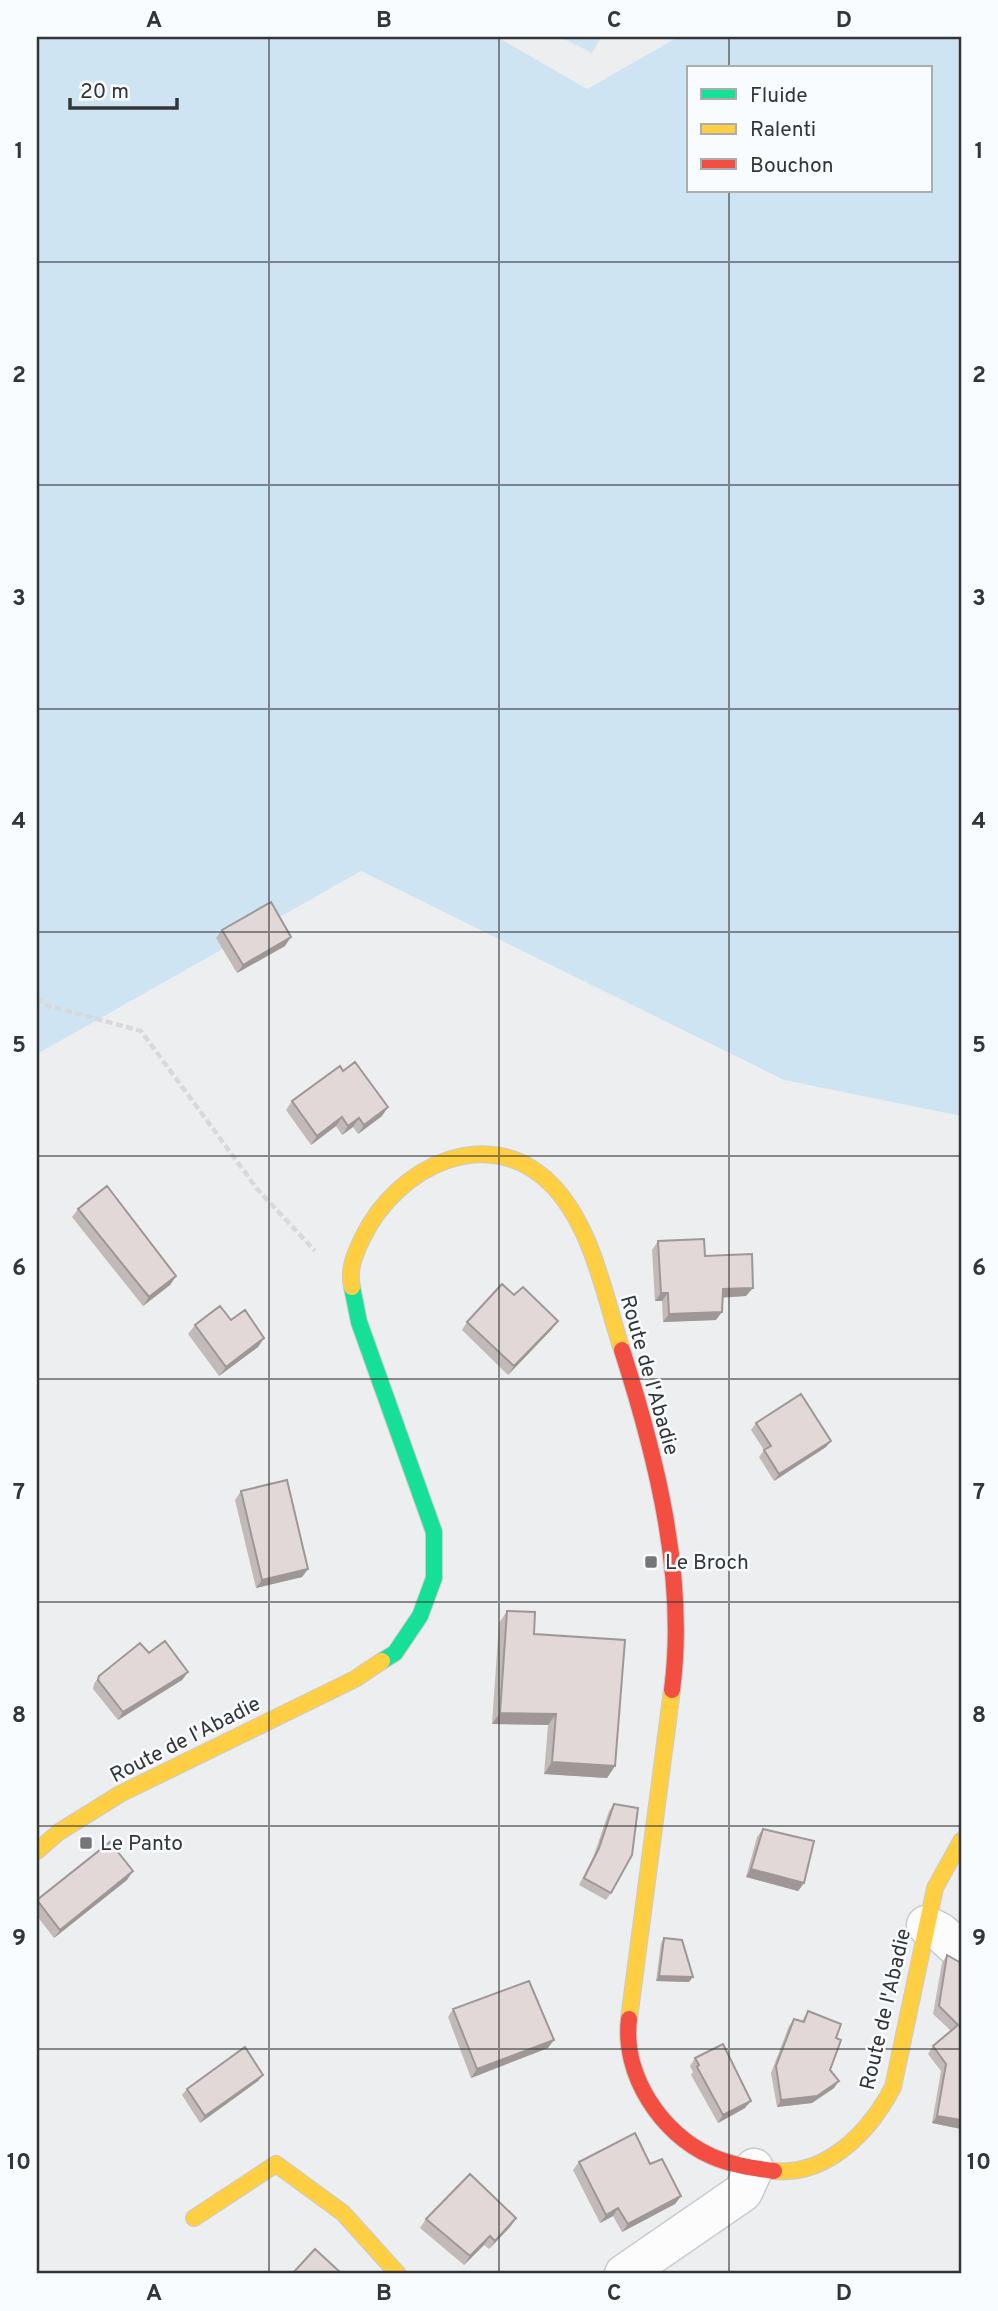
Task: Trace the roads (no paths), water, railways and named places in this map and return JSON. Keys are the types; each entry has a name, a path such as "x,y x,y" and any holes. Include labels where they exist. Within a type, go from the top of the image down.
{"street":[{"name":"Route de l'Abadie","path":"37,1851 59,1832 120,1794 355,1679 395,1653 421,1616 434,1578 434,1532 359,1322 350,1277 352,1261 366,1230 391,1195 434,1164 455,1156 498,1156 524,1166 558,1192 583,1230 604,1288 663,1501 672,1556 676,1618 670,1710 646,1910 629,2012 629,2053 633,2073 642,2090 670,2129 710,2155 735,2167 789,2172 816,2164 846,2147 867,2129 883,2110 893,2087 935,1888 961,1841"},
{"path":"926,1925 940,1932 961,1951"},
{"path":"194,2218 276,2164 308,2182 379,2249 398,2274"},
{"path":"624,2274 743,2192 754,2168"}],"place":[{"name":"Le Broch","path":"651,1562"},
{"name":"Le Panto","path":"86,1843"}]}
